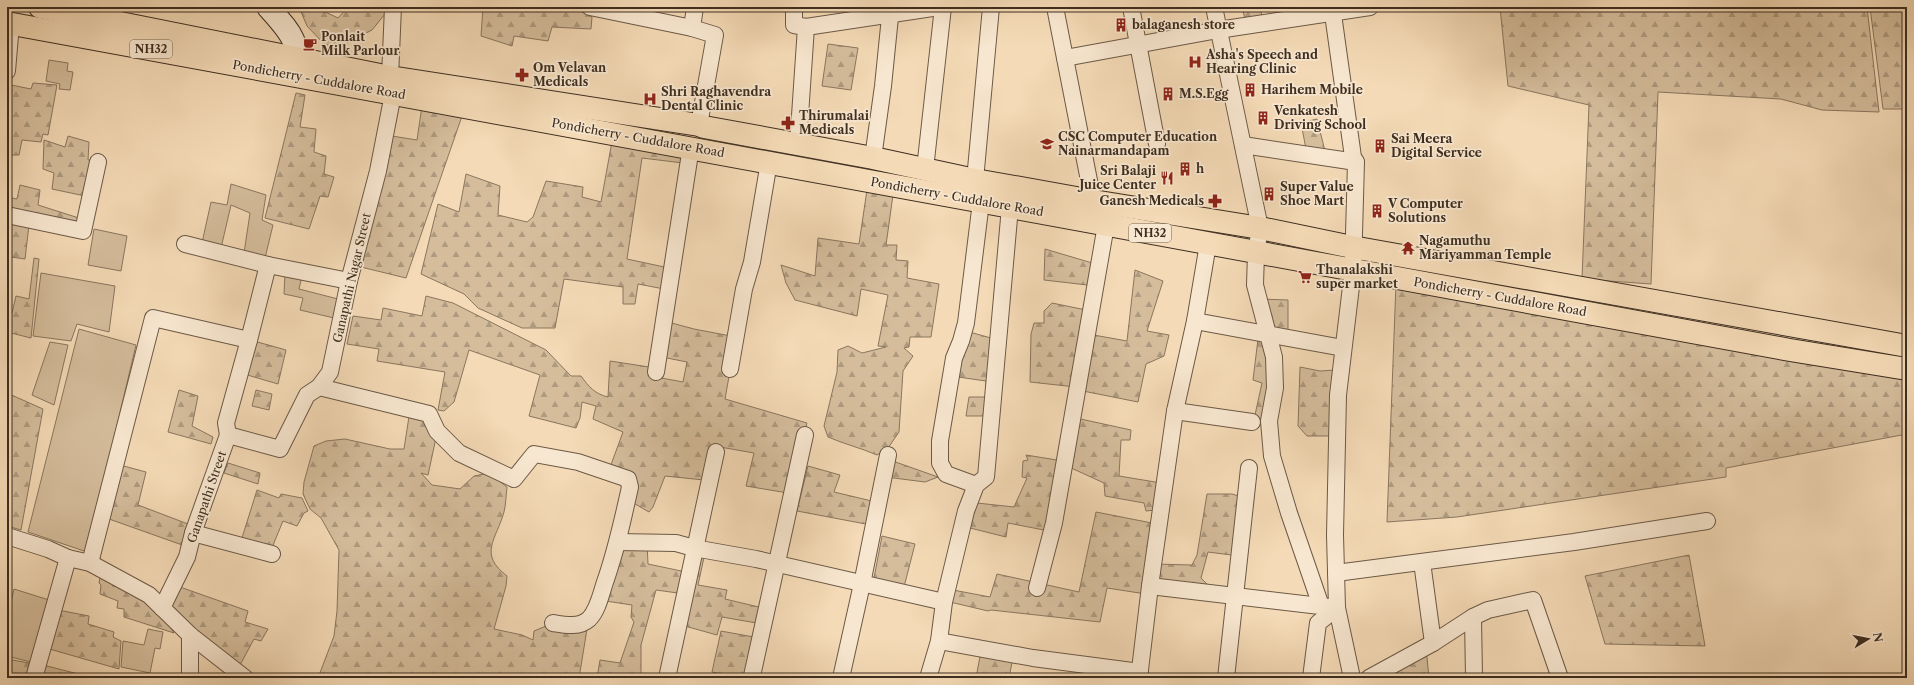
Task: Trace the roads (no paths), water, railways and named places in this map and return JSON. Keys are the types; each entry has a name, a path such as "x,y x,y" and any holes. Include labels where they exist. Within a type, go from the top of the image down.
{"highway":[{"name":"Pondicherry - Cuddalore Road","path":"40,7 296,67"},
{"name":"Pondicherry - Cuddalore Road","path":"9,24 296,67 391,85 696,148 981,202 1589,314 1790,350 1907,369"},
{"name":"Pondicherry - Cuddalore Road","path":"391,85 702,126 873,158 975,180 1260,228 1352,247 1907,346"},
{"path":"696,148 702,126"},
{"path":"1589,314 1591,290"}],"main road":[{"path":"268,7 293,38 296,67"}],"street":[{"name":"Ganapathi Nagar Street","path":"280,449 307,395 319,387 330,372 349,280 378,170 391,85 393,7"},
{"path":"590,7 692,28 715,36 702,126"},
{"path":"692,28 695,7"},
{"path":"794,7 794,25 806,27 851,13 939,7"},
{"path":"925,169 942,7"},
{"path":"975,180 990,7"},
{"path":"1055,7 1093,201"},
{"path":"1131,7 1156,144"},
{"path":"1214,7 1260,228 1256,252 1254,285 1269,334 1274,357 1275,388 1269,421 1272,456 1289,514 1321,606"},
{"path":"1065,58 1332,10 1370,7"},
{"path":"873,158 891,10"},
{"path":"1332,10 1353,156 1356,162 1352,247 1353,270 1338,395 1335,535 1337,608 1352,678"},
{"path":"7,71 9,24"},
{"path":"798,144 806,27"},
{"path":"1243,145 1356,162"},
{"path":"656,372 696,148"},
{"path":"7,215 84,231 98,162"},
{"path":"730,369 744,289 752,262 769,162"},
{"path":"976,485 946,474 940,463 940,441 954,358 966,323 981,202"},
{"path":"928,678 939,642 944,602 966,511 976,485 986,477 1010,207"},
{"path":"1037,588 1054,523 1106,225"},
{"path":"185,244 268,265 349,280"},
{"path":"939,642 1139,675 1175,411 1195,321 1208,244"},
{"path":"228,435 226,423 268,265"},
{"path":"90,563 153,318 249,340"},
{"path":"1195,321 1343,348"},
{"path":"319,387 429,414 437,431 459,453 514,479 534,454 578,462 628,479 630,487 618,542 599,600 592,615 581,623 568,626 553,623"},
{"path":"1175,411 1252,422"},
{"name":"Ganapathi Street","path":"162,608 187,557 193,533 228,435 280,449"},
{"path":"752,676 805,435"},
{"path":"667,678 716,452"},
{"path":"841,678 888,455"},
{"path":"1226,678 1249,468"},
{"path":"1336,574 1574,542 1707,521"},
{"path":"193,533 272,554"},
{"path":"7,536 48,549 68,558 90,563 149,595 190,635 245,678"},
{"path":"618,542 676,543 944,602"},
{"path":"34,678 68,558"},
{"path":"1422,562 1433,643"},
{"path":"1150,586 1337,608"},
{"path":"1369,678 1433,643 1473,617 1488,610 1533,600 1560,678"},
{"path":"1311,678 1318,623 1337,608"},
{"path":"1473,617 1474,678"},
{"path":"190,635 190,678"}],"place":[{"name":"balaganesh store","path":"1121,25"},
{"name":"Ponlait Milk Parlour","path":"310,44"},
{"name":"Asha's Speech and Hearing Clinic","path":"1195,62"},
{"name":"Om Velavan Medicals","path":"522,75"},
{"name":"Harihem Mobile","path":"1250,90"},
{"name":"M.S.Egg","path":"1168,94"},
{"name":"Shri Raghavendra Dental Clinic","path":"650,99"},
{"name":"Venkatesh Driving School","path":"1263,118"},
{"name":"Thirumalai Medicals","path":"788,123"},
{"name":"CSC Computer Education Nainarmandapam","path":"1047,144"},
{"name":"Sai Meera Digital Service","path":"1380,146"},
{"name":"h","path":"1185,169"},
{"name":"Sri Balaji Juice Center","path":"1167,178"},
{"name":"Super Value Shoe Mart","path":"1269,194"},
{"name":"Ganesh Medicals","path":"1215,201"},
{"name":"V Computer Solutions","path":"1377,211"},
{"name":"Nagamuthu Mariyamman Temple","path":"1408,248"},
{"name":"Thanalakshi super market","path":"1305,277"}]}
